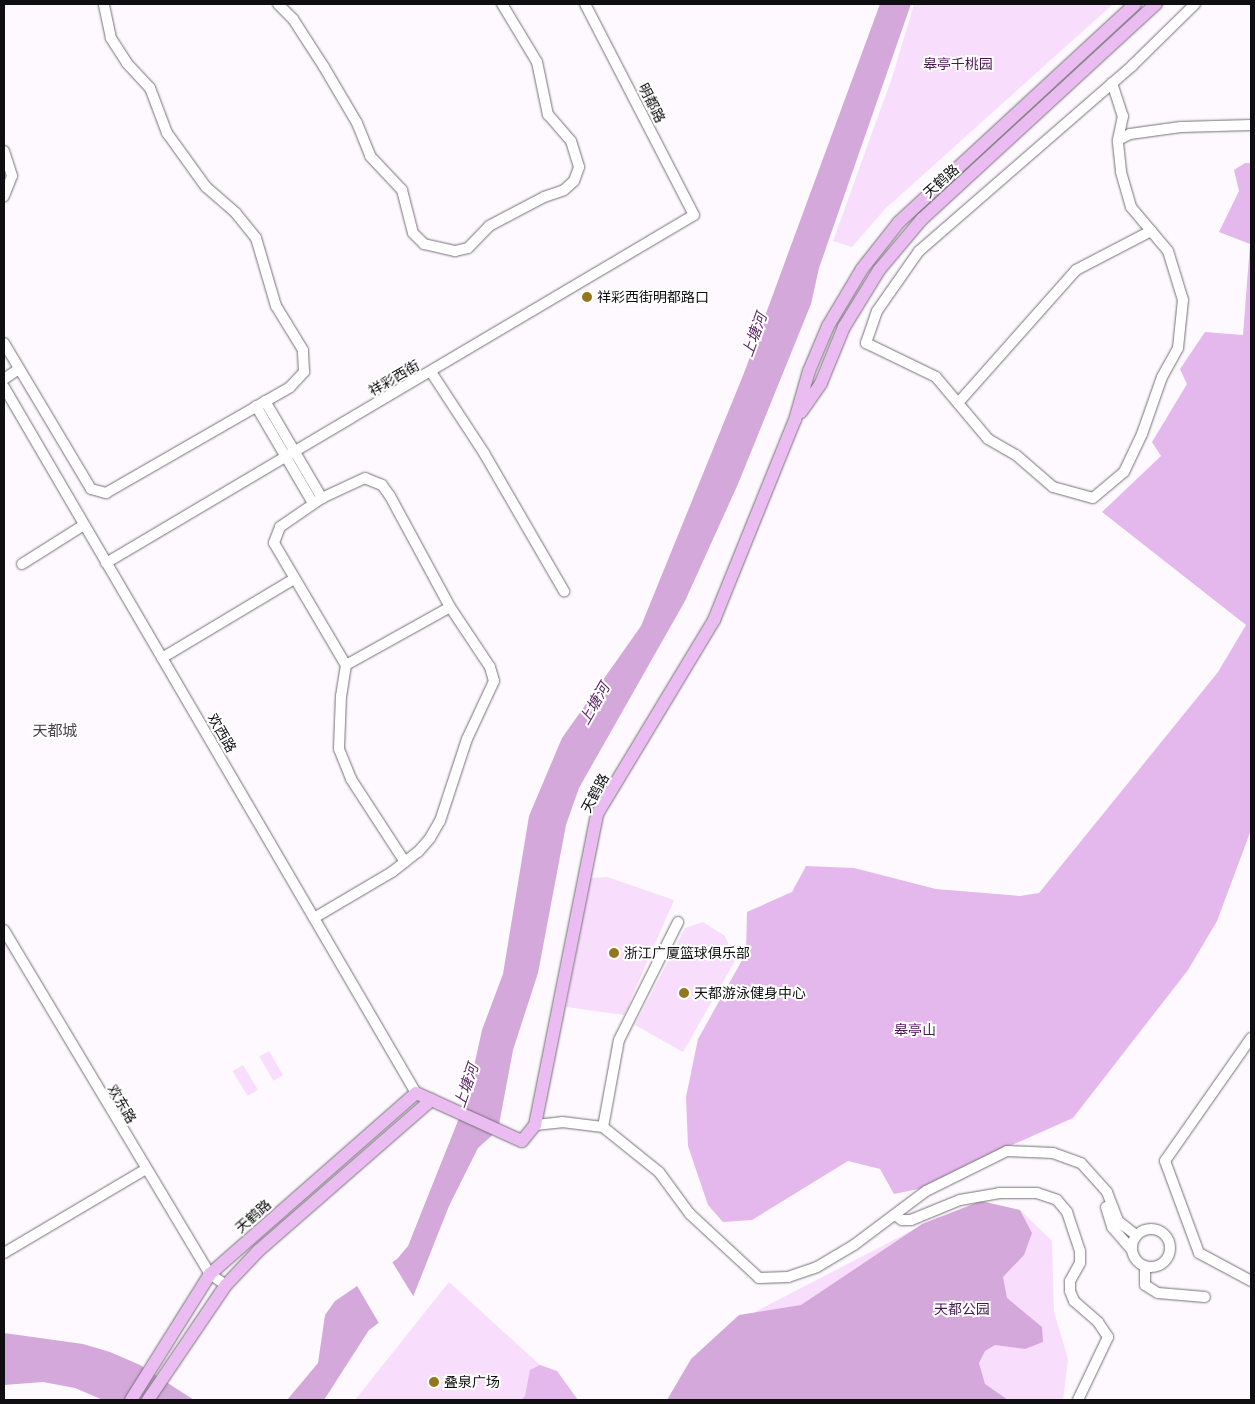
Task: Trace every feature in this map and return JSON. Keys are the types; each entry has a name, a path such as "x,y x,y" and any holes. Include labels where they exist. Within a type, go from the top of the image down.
{"main road":[{"name":"天鹤路","path":"534,1125 597,814 714,620 795,420 809,371 828,326 862,268 899,222 1135,4"},
{"name":"天鹤路","path":"795,420 821,383 844,327 879,270 922,219 1156,4"},
{"name":"天鹤路","path":"131,1400 210,1274 416,1093"},
{"path":"416,1093 502,1134 522,1141 534,1125"},
{"path":"148,1400 226,1285 258,1251 431,1100"}],"street":[{"path":"4,343 91,489 98,492 113,491 265,401 300,379 306,363 303,350 276,306 256,238 236,213 206,187 167,133 150,88 126,63 111,38 104,4"},
{"path":"278,4 293,19 324,67 357,123 370,156 402,190 413,233 424,244 455,251 468,248 489,226 544,197 564,190 574,181 578,167 571,140 548,115 537,62 502,4"},
{"name":"明都路","path":"585,4 694,215"},
{"path":"1112,83 1123,116 1118,140 1121,170 1131,207 1168,251 1183,300 1178,348 1162,377 1142,434 1124,472 1093,498 1053,487 1016,455 988,439 936,377 866,343 877,311 919,251 1112,83 1195,4"},
{"path":"1118,140 1130,134 1181,127 1251,125"},
{"path":"4,150 12,176 4,196"},
{"name":"祥彩西街","path":"106,563 432,372 694,215"},
{"path":"958,402 1076,270 1151,231"},
{"path":"4,379 19,369"},
{"path":"432,372 484,453 564,591"},
{"name":"欢西路","path":"4,387 416,1093"},
{"path":"265,401 290,454 317,501"},
{"path":"256,406 290,454"},
{"path":"314,918 405,862 418,852 440,822 467,739 494,681 490,667 450,607 382,485 365,478 317,501 280,527 275,535 276,550 346,665 341,696 339,749 351,779 405,862"},
{"path":"22,564 84,525"},
{"path":"162,658 294,579"},
{"path":"346,665 450,607"},
{"path":"603,1127 619,1040 678,922"},
{"name":"欢东路","path":"4,930 210,1274 226,1285"},
{"path":"1251,1038 1165,1161 1199,1254 1251,1281"},
{"path":"534,1125 562,1122 603,1127 659,1172 690,1214 759,1278 788,1277 817,1267 854,1245 926,1191 1007,1151 1053,1153 1081,1163 1107,1192 1118,1220 1136,1235"},
{"path":"1081,1163 1105,1203 1112,1227 1131,1249 1135,1260 1145,1267 1163,1263 1170,1245 1158,1230 1144,1230 1136,1235 1131,1249"},
{"path":"4,1254 146,1170"},
{"path":"895,1215 902,1220 911,1220 960,1200 999,1193 1037,1193 1057,1200 1067,1212 1080,1251 1080,1263 1070,1282 1070,1291 1074,1301 1098,1322 1108,1337 1078,1400"},
{"path":"1145,1267 1146,1286 1158,1293 1205,1297"}],"green space":[{"name":"皋亭千桃园","path":"914,4 1113,4 885,209 852,247 833,241 893,75"},
{"name":"皋亭山","path":"1245,163 1251,163 1251,830 1217,921 1188,970 1073,1118 987,1156 928,1187 894,1194 880,1169 848,1161 752,1220 723,1222 708,1205 688,1146 686,1097 698,1039 746,953 747,912 792,892 806,866 854,868 936,889 1020,896 1039,893 1218,672 1246,625 1102,512 1161,456 1152,442 1187,384 1180,369 1205,332 1243,335 1250,244 1219,232 1239,191 1234,170"},
{"name":"浙江广厦篮球俱乐部","path":"607,877 674,900 624,1015 566,1007 590,878"},
{"name":"天都游泳健身中心","path":"703,922 725,936 735,961 683,1052 635,1025 685,928"},
{"path":"269,1051 283,1075 273,1081 259,1056"},
{"path":"243,1065 258,1090 248,1096 233,1071"},
{"name":"天都公园","path":"1020,1210 1052,1241 1054,1312 1068,1359 1063,1400 667,1400 755,1312 938,1217"},
{"path":"449,1282 540,1365 571,1400 355,1400"},
{"path":"540,1365 557,1371 578,1400 521,1400 525,1396 530,1370"}],"water":[{"name":"上塘河","path":"880,4 911,4 819,268 811,304 738,484 685,601 579,788 566,825 538,973 513,1050 498,1130 478,1148 449,1206 413,1297 369,1330 324,1400 287,1400 318,1363 325,1315 335,1301 397,1259 408,1246 467,1098 482,1030 503,974 529,816 562,738 641,626 744,373"},
{"name":"天都公园","path":"981,1201 1020,1210 1032,1233 1024,1255 1003,1277 1007,1298 1042,1327 1043,1342 1025,1349 995,1345 985,1351 979,1363 985,1384 1008,1400 667,1400 691,1359 739,1315 801,1305 922,1224"},
{"path":"4,1333 83,1344 110,1352 140,1365 194,1400 103,1400 75,1388 43,1382 4,1385"}],"pier":[{"path":"391,1260 415,1299 380,1325 356,1284"}],"place":[{"name":"祥彩西街明都路口","path":"587,297"},
{"name":"浙江广厦篮球俱乐部","path":"614,953"},
{"name":"天都游泳健身中心","path":"684,993"},
{"name":"叠泉广场","path":"434,1382"}],"district":[{"name":"天都城","path":"55,732"}]}
